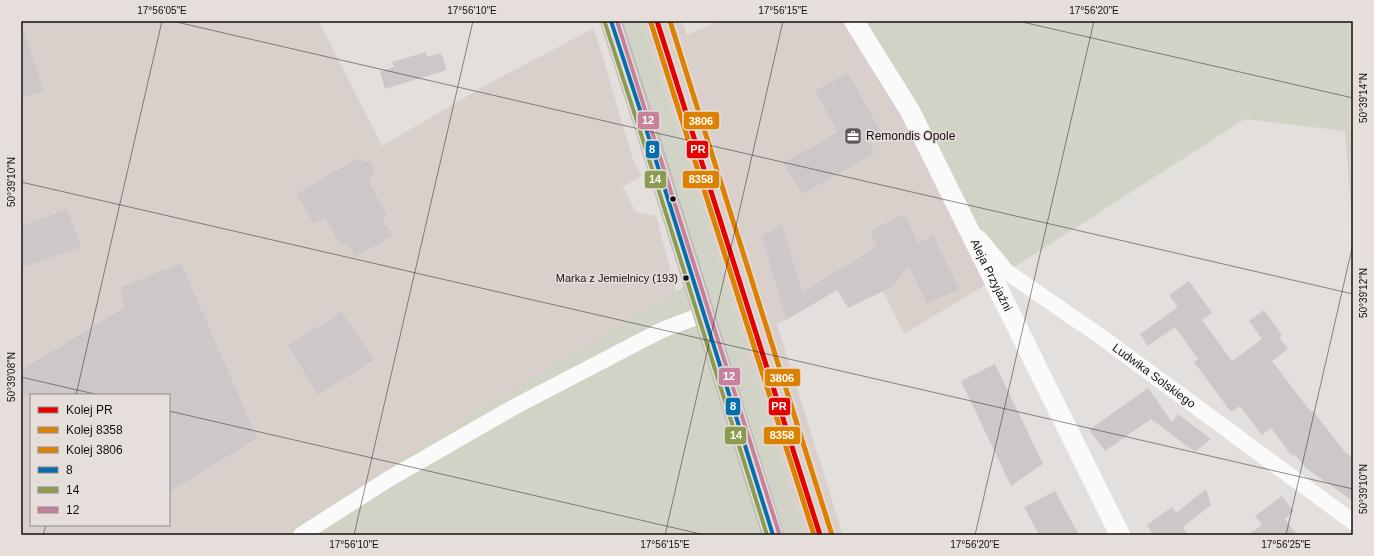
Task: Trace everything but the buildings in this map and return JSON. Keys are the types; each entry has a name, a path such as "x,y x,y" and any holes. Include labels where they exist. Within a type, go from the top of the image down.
{"main road":[{"path":"611,21 773,535"}],"street":[{"name":"Aleja Przyjaźni","path":"854,21 910,111 1120,535"},
{"name":"Ludwika Solskiego","path":"965,221 1007,272 1100,336 1353,522"},
{"path":"300,535 387,480 514,407 662,330 704,314"}],"shaded area":[{"path":"21,21 319,21 382,146 486,85 594,28 634,162 641,176 623,187 636,212 656,216 676,291 285,535 21,535"},
{"path":"611,21 642,21 687,156 805,535 282,535 512,390 693,281"},
{"path":"642,21 682,21 687,35 718,21 870,21 859,29 994,280 904,334 872,269 777,324 843,535 805,535 687,156"},
{"path":"870,21 1353,21 1353,236 1345,131 1245,119 994,280 858,29"}],"rail line":[{"name":"PR","path":"657,21 820,535"},
{"name":"3806","path":"670,21 832,535"},
{"name":"8358","path":"651,23 814,535"}],"transit line":[{"name":"8","path":"611,21 773,535"},
{"name":"12","path":"617,21 779,533"},
{"name":"14","path":"605,23 767,535"}],"place":[{"name":"Remondis Opole","path":"853,136"},
{"name":"Marka z Jemielnicy (193)","path":"686,278"}]}
